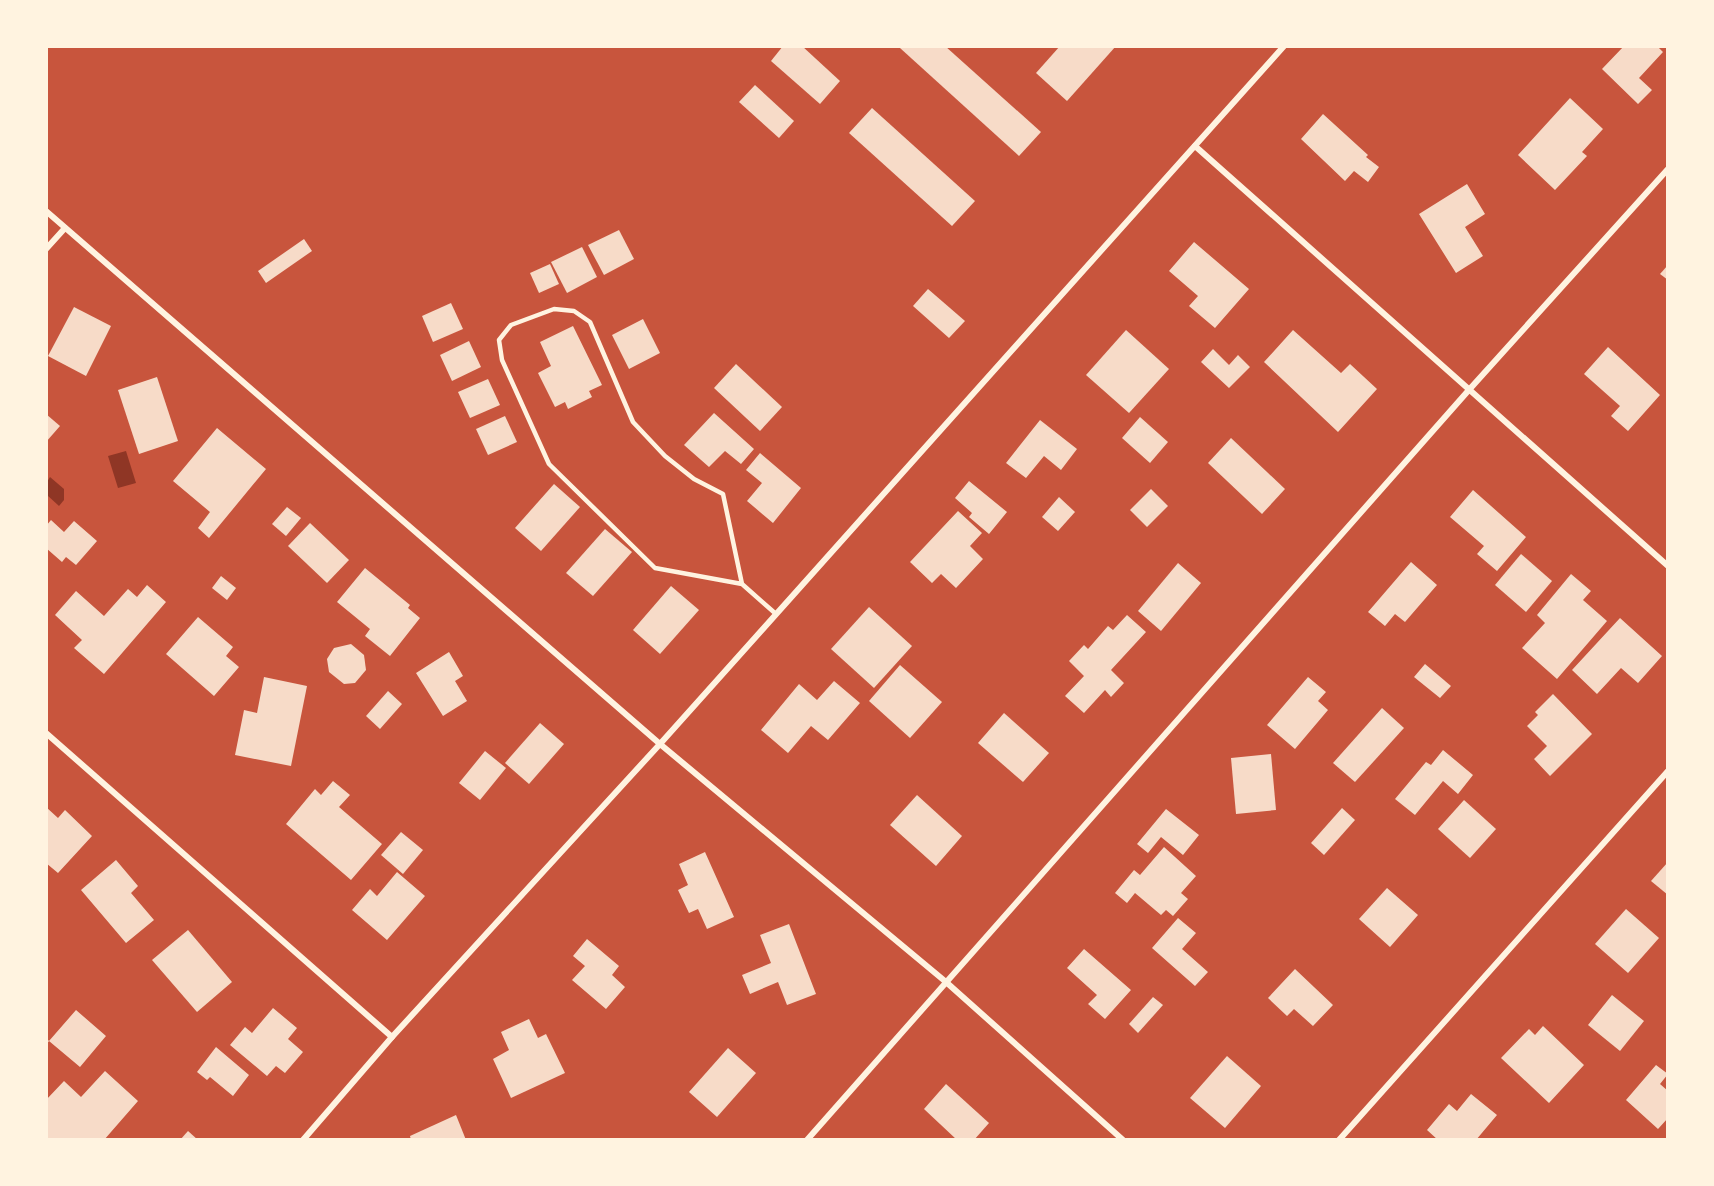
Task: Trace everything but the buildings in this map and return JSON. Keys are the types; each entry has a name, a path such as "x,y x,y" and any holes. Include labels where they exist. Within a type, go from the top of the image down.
{"street":[{"path":"303,1140 392,1037 660,744 1284,46"},
{"path":"1195,146 1468,391 1668,566"},
{"path":"807,1140 1468,391 1668,169"},
{"path":"46,212 660,744 946,982 1123,1140"},
{"path":"46,249 66,228"},
{"path":"46,734 392,1037"},
{"path":"1339,1140 1668,771"}],"lane":[{"path":"742,584 723,494 694,479 665,456 633,422 590,322 574,311 554,309 511,325 499,340 502,360 549,464 655,568 742,584 776,614"}],"shaded area":[{"path":"126,451 136,483 118,488 108,456"},
{"path":"50,477 64,489 64,500 59,506 47,495 47,482"}]}
